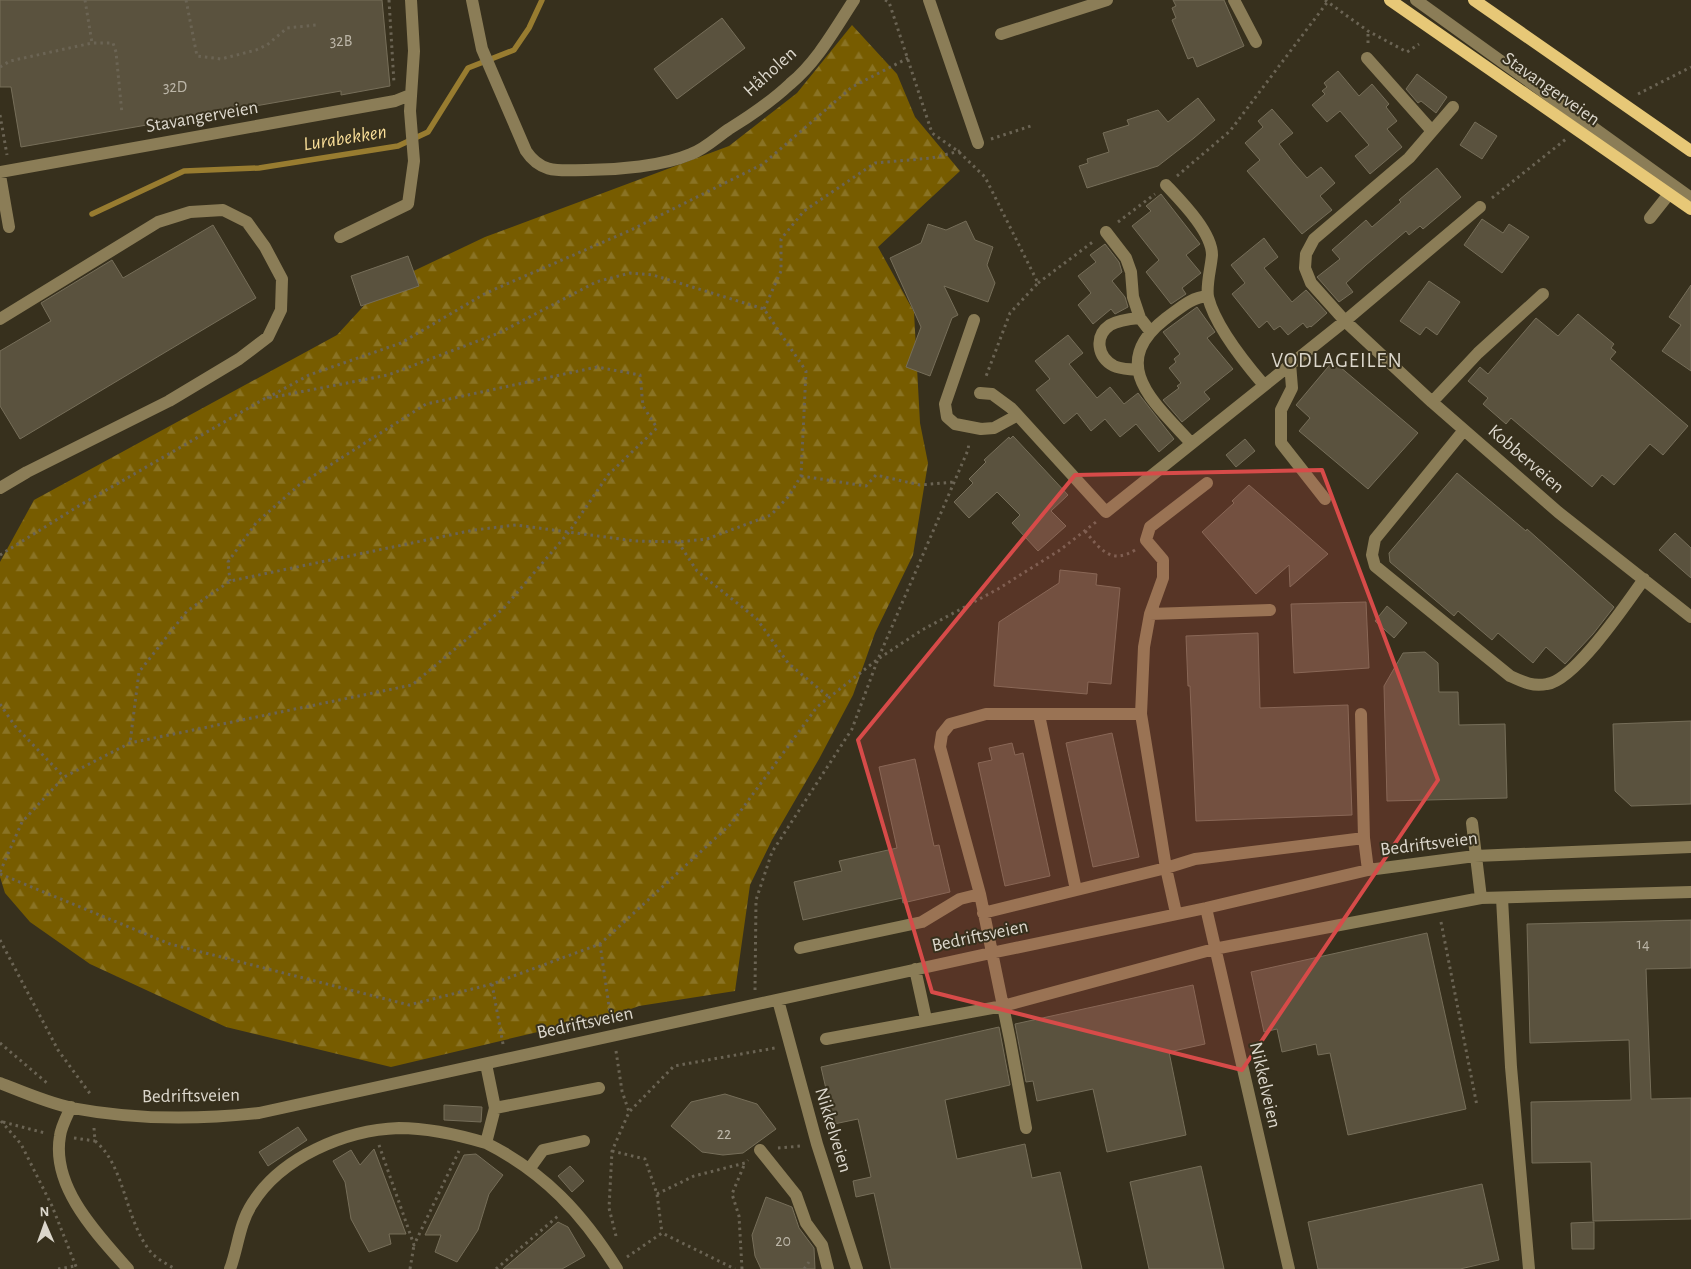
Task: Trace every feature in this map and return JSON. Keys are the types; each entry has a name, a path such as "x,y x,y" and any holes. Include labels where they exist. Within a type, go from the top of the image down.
{"main road":[{"name":"Stavangerveien","path":"1390,0 1691,209"},
{"name":"Stavangerveien","path":"1474,0 1691,151"}],"street":[{"path":"340,237 408,204 414,161 410,111 414,51 411,0"},
{"name":"Håholen","path":"472,0 482,49 526,151 538,165 552,170 606,170 673,160 692,154 792,84 826,44 854,0"},
{"path":"929,0 978,143"},
{"path":"1001,34 1107,0"},
{"path":"1234,0 1256,42"},
{"path":"1416,0 1691,198"},
{"path":"1367,58 1432,131"},
{"name":"Stavangerveien","path":"3,173 395,101 410,95"},
{"name":"Kobberveien","path":"1453,107 1409,158 1314,239 1306,254 1305,268 1311,283 1345,321 1432,402 1558,512 1691,617"},
{"path":"3,173 9,227"},
{"path":"1166,185 1183,203 1210,244 1212,253 1208,296 1221,325 1248,367 1263,384"},
{"path":"1650,218 1669,194"},
{"path":"980,393 986,392 997,397 1106,512 1263,384 1345,321 1480,208"},
{"path":"0,319 158,222 190,212 224,210 246,222 264,247 282,279 281,310 268,337 239,359 169,401 27,472 0,488"},
{"path":"1106,232 1129,265 1134,297 1140,318 1150,331"},
{"path":"1432,402 1478,353 1543,294"},
{"path":"1191,443 1146,392 1136,370 1144,343 1150,331 1191,300 1208,296"},
{"path":"1136,370 1116,367 1106,361 1101,354 1099,338 1103,331 1118,322 1140,318"},
{"path":"974,320 945,404 948,417 955,424 981,429 994,428 1016,416"},
{"path":"1290,363 1292,388 1281,410 1281,443 1325,499"},
{"path":"1464,430 1375,539 1372,555 1375,566 1510,676 1531,685 1550,684 1574,668 1644,580"},
{"path":"1176,913 1166,868 1142,714 1144,647 1150,614 1163,578 1163,560 1146,540 1150,527 1207,483"},
{"path":"1150,614 1270,610"},
{"path":"1026,1128 1004,1006 991,953 980,894 940,747 942,734 950,724 986,714 1142,714"},
{"path":"1361,714 1364,838 1368,870"},
{"path":"1039,715 1076,890"},
{"path":"1472,823 1481,898"},
{"path":"983,912 1166,868 1194,859 1364,838"},
{"name":"Bedriftsveien","path":"0,1083 71,1107 142,1117 213,1118 259,1113 915,969 1206,908 1368,870 1475,856 1691,847"},
{"path":"826,1039 1004,1006 1214,949 1481,898 1691,892"},
{"path":"800,948 922,922 960,899 980,894"},
{"path":"1502,898 1511,1067 1529,1269"},
{"name":"Nikkelveien","path":"1206,908 1289,1269"},
{"path":"915,969 926,1019"},
{"name":"Nikkelveien","path":"778,1000 817,1144 857,1269"},
{"path":"486,1064 494,1108 486,1142"},
{"path":"494,1108 599,1088"},
{"path":"71,1107 60,1136 60,1159 66,1185 98,1236 128,1269"},
{"path":"230,1269 241,1228 252,1205 267,1184 283,1168 326,1145 374,1131 400,1128 466,1137 486,1142 530,1168 570,1206 619,1265"},
{"path":"530,1168 543,1150 584,1142"},
{"path":"760,1150 796,1195 806,1223 822,1245 828,1269"}],"path":[{"path":"85,0 92,43"},
{"path":"186,0 196,56 221,59 256,50 267,45 287,28 316,25"},
{"path":"389,0 395,101"},
{"path":"885,0 890,2 932,133 959,152 985,177 1038,283"},
{"path":"980,393 1010,313 1038,283 1166,185 1230,131 1327,0 1368,31 1407,52 1419,44"},
{"path":"0,67 10,61 92,43 113,42 116,52 122,114"},
{"path":"0,555 77,506 309,375 401,343 486,293 631,230 763,164 852,87 908,58"},
{"path":"1638,94 1691,67"},
{"path":"0,115 4,139"},
{"path":"764,309 781,271 781,240 804,211 874,163 932,158 959,152 978,143 1031,126"},
{"path":"1480,208 1568,137"},
{"path":"130,743 138,672 188,610 230,581 474,530 516,525 635,541 678,542 707,539 771,515 788,496 801,476 806,371 764,309 653,275 630,272 596,282 499,333 388,375 264,399"},
{"path":"230,581 228,562 256,523 299,485 426,404 597,367 640,375 643,406 657,428 608,475 569,532 504,608 412,685 130,743 64,777 22,822 0,873 170,944 409,1005 492,984 600,944 731,824 817,707 878,659 922,630 998,590 1085,531 1106,512"},
{"path":"756,1004 754,968 756,900 772,852 852,729 878,659 968,450 972,427"},
{"path":"801,476 866,486 876,475 920,485 954,482"},
{"path":"1085,531 1100,550 1124,557 1146,540"},
{"path":"678,542 697,570 757,619 788,663 829,697"},
{"path":"0,704 15,726 64,777"},
{"path":"1438,906 1476,1106"},
{"path":"600,944 605,983"},
{"path":"492,984 505,1060"},
{"path":"618,1243 609,1208 612,1151 629,1112 674,1066 775,1050 774,1042"},
{"path":"0,1043 47,1084"},
{"path":"622,1091 629,1112"},
{"path":"1,1121 21,1144 52,1206 76,1268 58,1269"},
{"path":"374,1131 414,1245"},
{"path":"410,1269 414,1245 466,1137"},
{"path":"742,1269 740,1216 732,1194 745,1163 760,1150"},
{"path":"612,1151 646,1159 657,1194 662,1233"},
{"path":"657,1194 694,1176 745,1163"},
{"path":"496,1269 570,1206"},
{"path":"619,1265 662,1233"},
{"path":"662,1233 735,1269"}],"highlighted area":[{"path":"1322,470 1438,780 1242,1070 932,992 858,740 1075,475"}],"green space":[{"path":"852,25 897,74 915,117 960,171 878,247 914,312 920,423 928,463 913,555 875,633 853,695 819,759 772,840 750,885 735,991 639,1006 589,1024 542,1031 391,1067 226,1027 90,964 30,922 5,893 0,877 0,562 34,500 337,335 382,286 485,237 729,146 797,93"}],"building":[{"path":"0,0 382,0 390,86 341,95 341,91 21,147 11,87 0,87"},
{"path":"1173,0 1224,0 1244,46 1197,67 1193,57 1188,59 1172,20 1176,18 1172,8 1176,6"},
{"path":"722,18 745,48 677,99 654,69"},
{"path":"1338,71 1359,96 1372,84 1389,104 1386,107 1397,121 1387,129 1402,147 1370,174 1355,156 1369,145 1340,111 1327,122 1312,105 1325,94 1322,91 1327,87 1324,83"},
{"path":"1417,74 1447,97 1436,113 1421,101 1418,103 1406,89"},
{"path":"1198,98 1215,120 1194,138 1158,166 1087,188 1079,166 1088,163 1087,159 1109,152 1103,133 1129,125 1127,120 1158,110 1168,122"},
{"path":"1272,109 1293,133 1279,144 1293,162 1307,178 1321,167 1335,183 1320,196 1332,210 1302,234 1247,171 1260,160 1245,143 1263,127 1258,121"},
{"path":"1475,122 1497,136 1482,159 1460,145"},
{"path":"1437,168 1461,197 1423,229 1420,226 1409,235 1406,231 1366,265 1346,283 1353,292 1339,302 1317,277 1340,259 1332,250 1366,220 1372,227 1401,202 1399,200"},
{"path":"1161,194 1200,244 1186,255 1201,273 1182,288 1186,294 1171,304 1146,272 1159,260 1132,226 1151,211 1146,206"},
{"path":"1482,219 1503,233 1509,224 1529,237 1502,273 1464,245"},
{"path":"966,221 975,240 993,247 987,265 995,283 988,302 944,286 958,315 952,318 930,376 906,367 921,327 890,258 921,243 928,224 946,230"},
{"path":"213,225 256,298 20,439 0,406 0,351 51,321 41,303 112,260 123,278"},
{"path":"1264,238 1278,257 1264,268 1292,302 1306,290 1327,313 1311,327 1307,328 1303,323 1288,335 1280,326 1274,330 1267,321 1259,328 1232,294 1245,283 1231,265"},
{"path":"1105,244 1119,262 1122,272 1112,281 1125,297 1128,307 1115,314 1111,309 1093,324 1078,305 1091,293 1078,276 1096,262 1090,255"},
{"path":"408,256 419,286 361,306 351,276"},
{"path":"1429,281 1460,302 1437,335 1426,327 1420,335 1400,321"},
{"path":"1691,285 1691,371 1662,351 1681,325 1669,317"},
{"path":"1197,307 1215,332 1207,338 1233,369 1204,392 1210,399 1182,422 1163,400 1179,388 1177,386 1181,383 1169,368 1176,362 1174,359 1180,354 1163,332"},
{"path":"1578,314 1614,344 1611,348 1616,352 1610,359 1688,426 1663,455 1650,444 1614,485 1602,475 1592,487 1511,418 1506,424 1483,404 1488,398 1468,381 1480,367 1488,374 1536,318 1558,336"},
{"path":"1068,335 1083,353 1069,364 1097,398 1110,387 1124,404 1138,393 1174,439 1159,452 1136,424 1120,437 1105,419 1091,431 1077,413 1064,424 1036,390 1050,379 1035,361"},
{"path":"1333,361 1418,433 1368,489 1299,431 1310,418 1296,405"},
{"path":"1013,436 1068,495 1051,511 1066,526 1038,551 1012,523 1020,515 997,492 969,518 954,502 973,483 969,479 986,462 984,460 1009,437 1010,439"},
{"path":"1245,439 1255,451 1236,467 1226,455"},
{"path":"1457,473 1526,531 1527,529 1614,607 1593,634 1565,664 1546,647 1533,663 1498,633 1492,640 1458,611 1454,616 1390,562 1389,553"},
{"path":"1249,485 1328,554 1290,587 1289,565 1256,594 1202,532 1234,503 1232,501"},
{"path":"1675,533 1691,548 1691,578 1659,550"},
{"path":"1060,570 1097,574 1096,585 1120,588 1111,684 1088,682 1087,694 994,686 999,622 1059,583"},
{"path":"1366,602 1369,668 1294,673 1291,604"},
{"path":"1387,606 1407,623 1394,638 1375,621"},
{"path":"1258,633 1260,708 1348,705 1352,815 1196,821 1186,636"},
{"path":"1425,652 1438,663 1439,692 1458,692 1459,725 1505,724 1507,798 1387,801 1384,686 1403,653"},
{"path":"1691,721 1691,804 1631,806 1615,791 1613,724"},
{"path":"1112,733 1139,857 1093,867 1066,743"},
{"path":"1012,743 1015,755 1023,753 1050,876 1005,886 978,763 992,760 989,748"},
{"path":"915,759 934,846 939,845 950,892 903,903 902,898 803,920 794,882 842,871 839,861 897,848 879,767"},
{"path":"1691,920 1691,968 1646,969 1651,1099 1691,1098 1691,1219 1593,1221 1591,1162 1532,1163 1531,1102 1631,1100 1629,1040 1530,1043 1527,924"},
{"path":"1427,933 1466,1109 1348,1135 1330,1053 1318,1055 1316,1044 1282,1052 1277,1029 1264,1032 1251,972"},
{"path":"1193,985 1205,1044 1169,1052 1186,1135 1107,1152 1093,1089 1037,1101 1033,1081 1026,1082 1015,1024"},
{"path":"999,1027 1010,1085 945,1100 957,1159 1025,1144 1032,1178 1060,1172 1082,1269 891,1269 874,1193 856,1197 853,1181 871,1177 858,1119 834,1124 821,1067"},
{"path":"725,1094 757,1104 776,1129 743,1153 723,1155 702,1152 671,1126 691,1102"},
{"path":"444,1105 482,1107 481,1122 444,1120"},
{"path":"298,1127 307,1140 268,1166 259,1152"},
{"path":"374,1149 406,1234 389,1234 391,1244 369,1252 351,1219 345,1182 333,1161 351,1150 360,1165"},
{"path":"476,1154 503,1175 489,1194 478,1230 457,1262 435,1252 441,1235 425,1235 464,1155"},
{"path":"570,1166 584,1181 572,1192 558,1176"},
{"path":"1201,1166 1224,1269 1149,1269 1130,1182"},
{"path":"1482,1184 1499,1260 1460,1269 1318,1269 1308,1222"},
{"path":"766,1197 792,1207 799,1228 814,1248 815,1269 761,1269 755,1256 752,1235"},
{"path":"558,1222 568,1227 585,1256 562,1269 503,1269"},
{"path":"1594,1222 1594,1249 1572,1249 1571,1223"}],"waterway":[{"name":"Lurabekken","path":"92,214 184,171 259,168 398,146 428,132 468,68 514,50 529,28 542,0"}],"district":[{"name":"VODLAGEILEN","path":"1337,360"}]}
